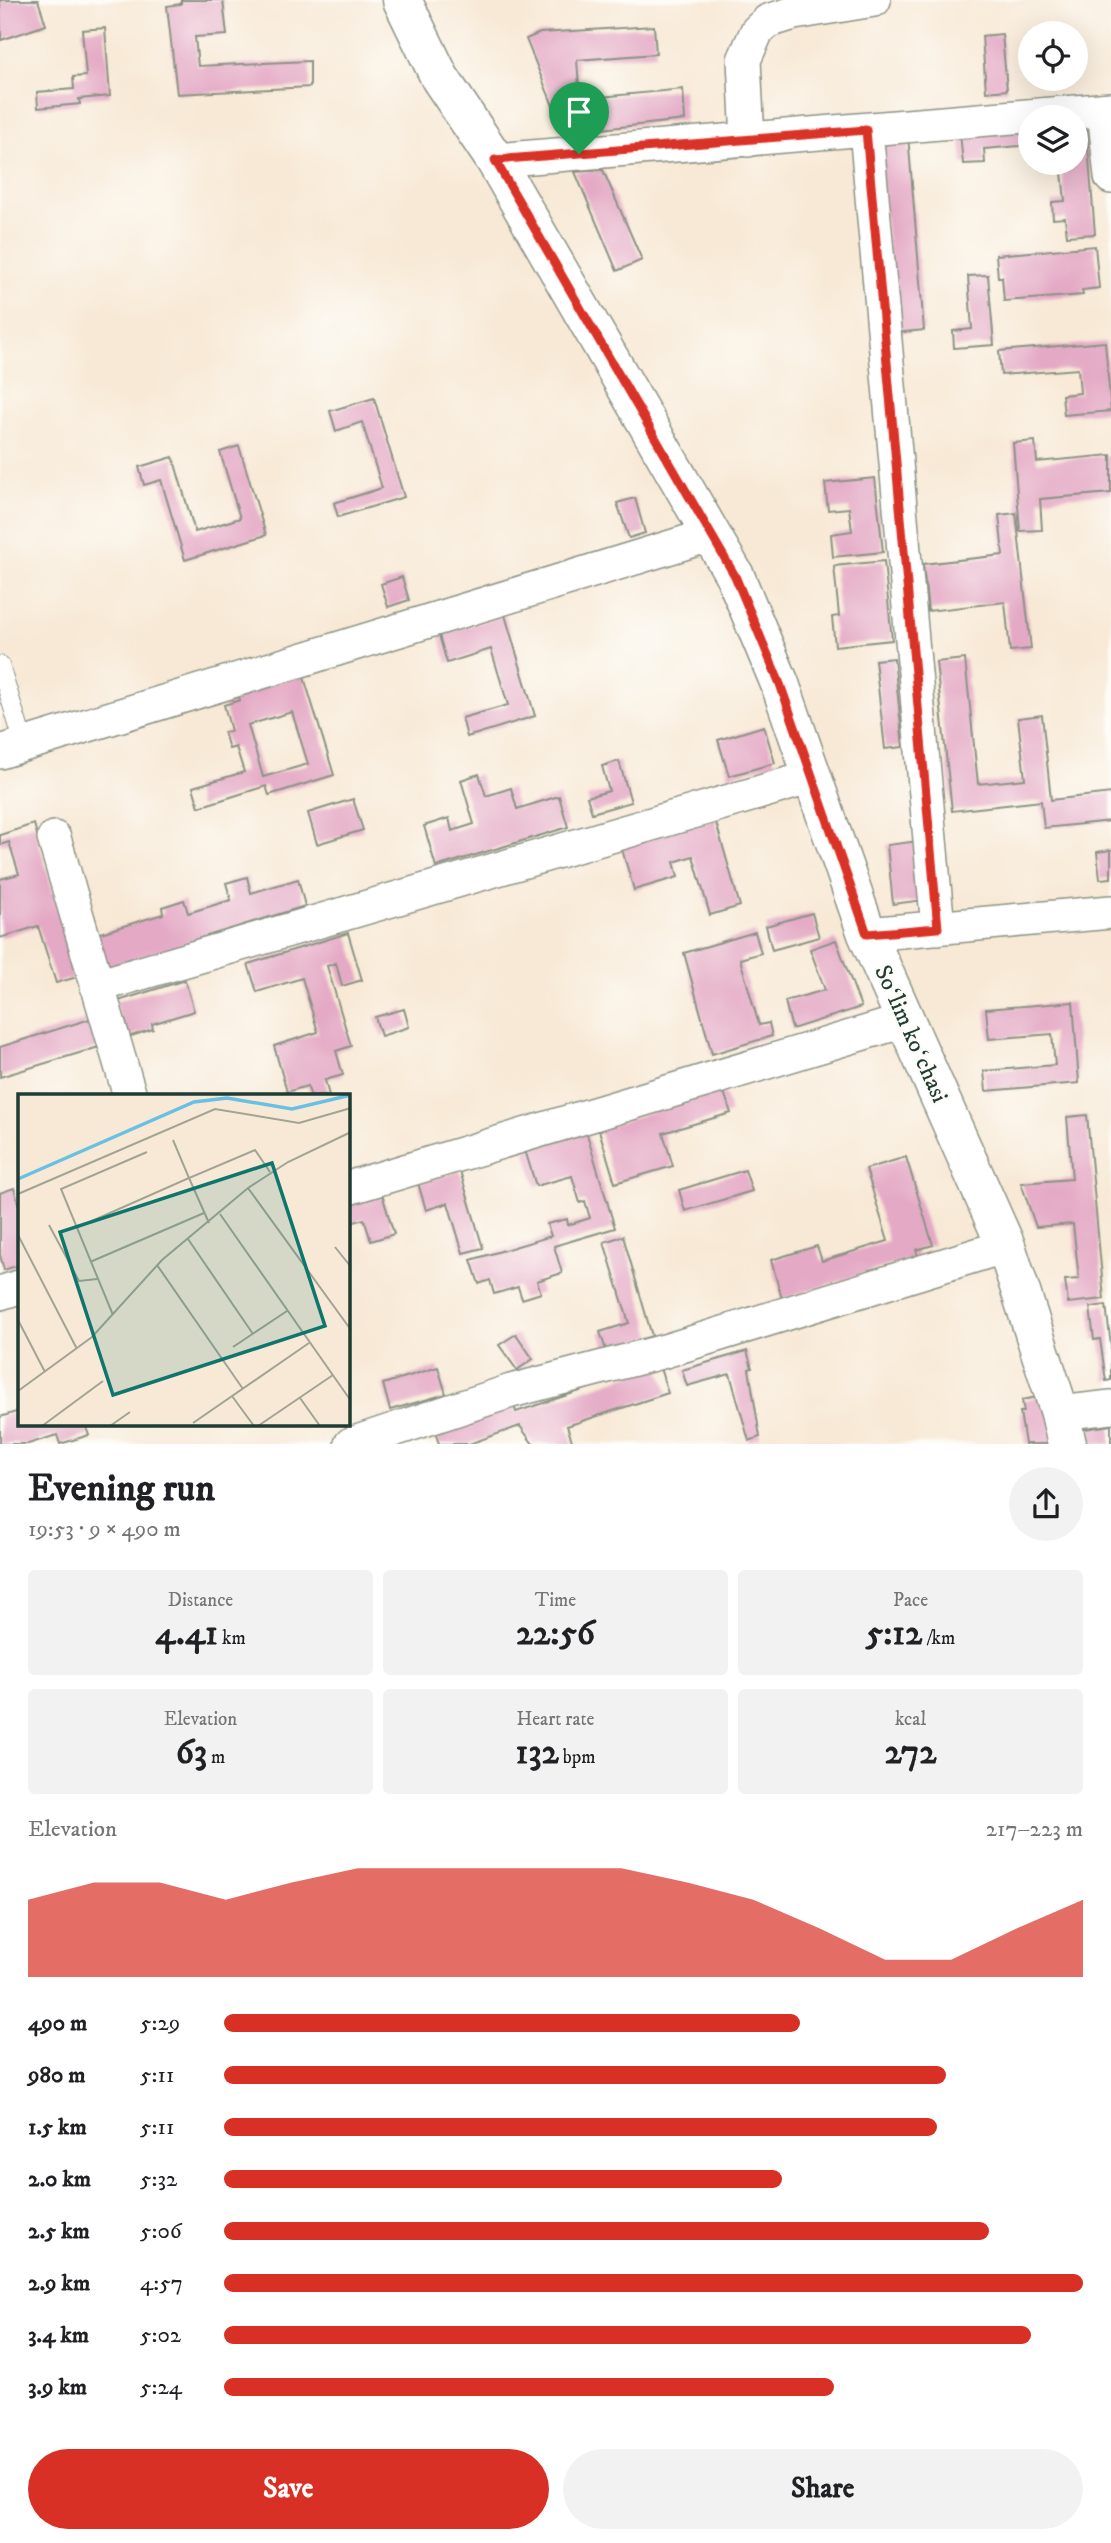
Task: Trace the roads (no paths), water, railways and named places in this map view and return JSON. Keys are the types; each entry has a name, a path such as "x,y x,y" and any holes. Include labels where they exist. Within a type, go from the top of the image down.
{"street":[{"name":"Soʻlim koʻchasi","path":"402,0 440,79 495,160 735,576 780,684 867,934 904,1021 983,1190 1006,1247 1063,1429"},
{"path":"748,140 744,60 757,31 768,21 794,13 874,0"},
{"path":"495,160 1108,109 1111,177"},
{"path":"866,130 938,928"},
{"path":"12,748 710,535"},
{"path":"97,986 812,777"},
{"path":"54,838 129,1094"},
{"path":"867,934 1111,912"},
{"path":"350,1187 904,1021"},
{"path":"351,1444 511,1391 665,1351 1006,1247"},
{"path":"0,1293 18,1287"},
{"path":"1063,1429 1111,1407"}],"lane":[{"path":"0,665 12,748"}]}
